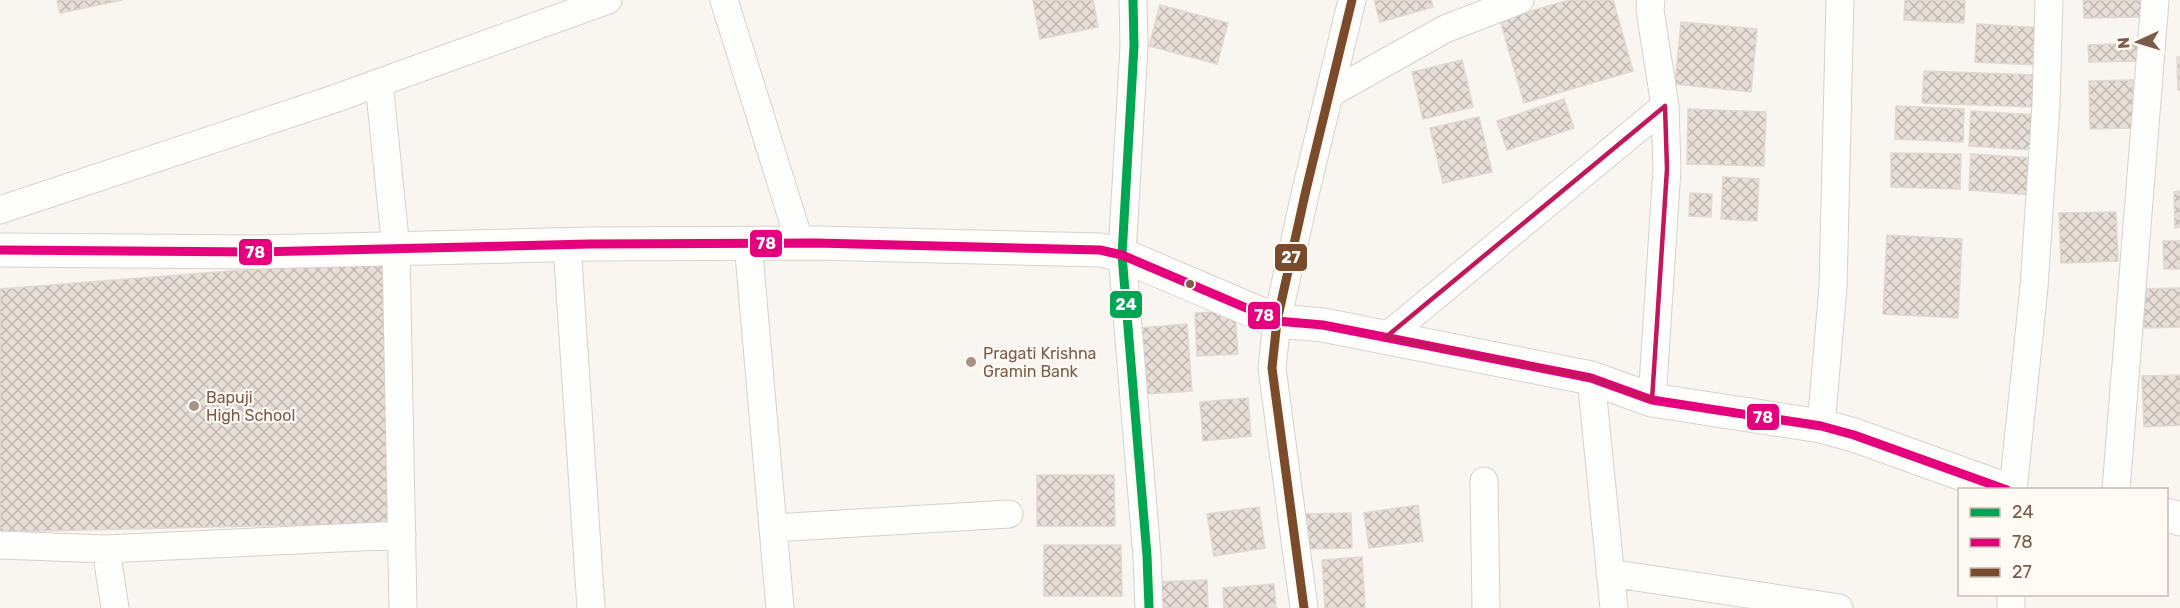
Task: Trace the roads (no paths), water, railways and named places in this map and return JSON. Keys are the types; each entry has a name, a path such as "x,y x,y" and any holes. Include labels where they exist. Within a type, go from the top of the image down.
{"street":[{"path":"0,210 379,83 608,0"},
{"path":"724,0 800,243"},
{"path":"1133,0 1134,46 1122,255 1147,556 1149,608"},
{"path":"1304,608 1272,368 1277,321 1352,0"},
{"path":"1331,93 1445,29 1520,0"},
{"path":"1651,0 1650,10 1665,106 1667,169 1652,400"},
{"path":"1821,426 1833,287 1840,0"},
{"path":"2013,488 2034,286 2046,105 2049,0"},
{"path":"2116,488 2155,0"},
{"path":"379,83 396,249 403,608"},
{"path":"1386,337 1665,106"},
{"path":"748,243 780,608"},
{"path":"0,250 257,252 567,245 800,243 1100,250 1122,255 1277,321 1323,325 1591,378 1652,400 1821,426 1854,435 2004,488"},
{"path":"567,245 591,608"},
{"path":"1591,378 1614,608"},
{"path":"1484,481 1486,608"},
{"path":"773,528 1009,514"},
{"path":"0,545 106,549 402,535"},
{"path":"106,549 115,608"},
{"path":"1610,573 1839,608"}],"place":[{"name":"Pragati Krishna Gramin Bank","path":"971,362"},
{"name":"Bapuji High School","path":"194,406"}]}
